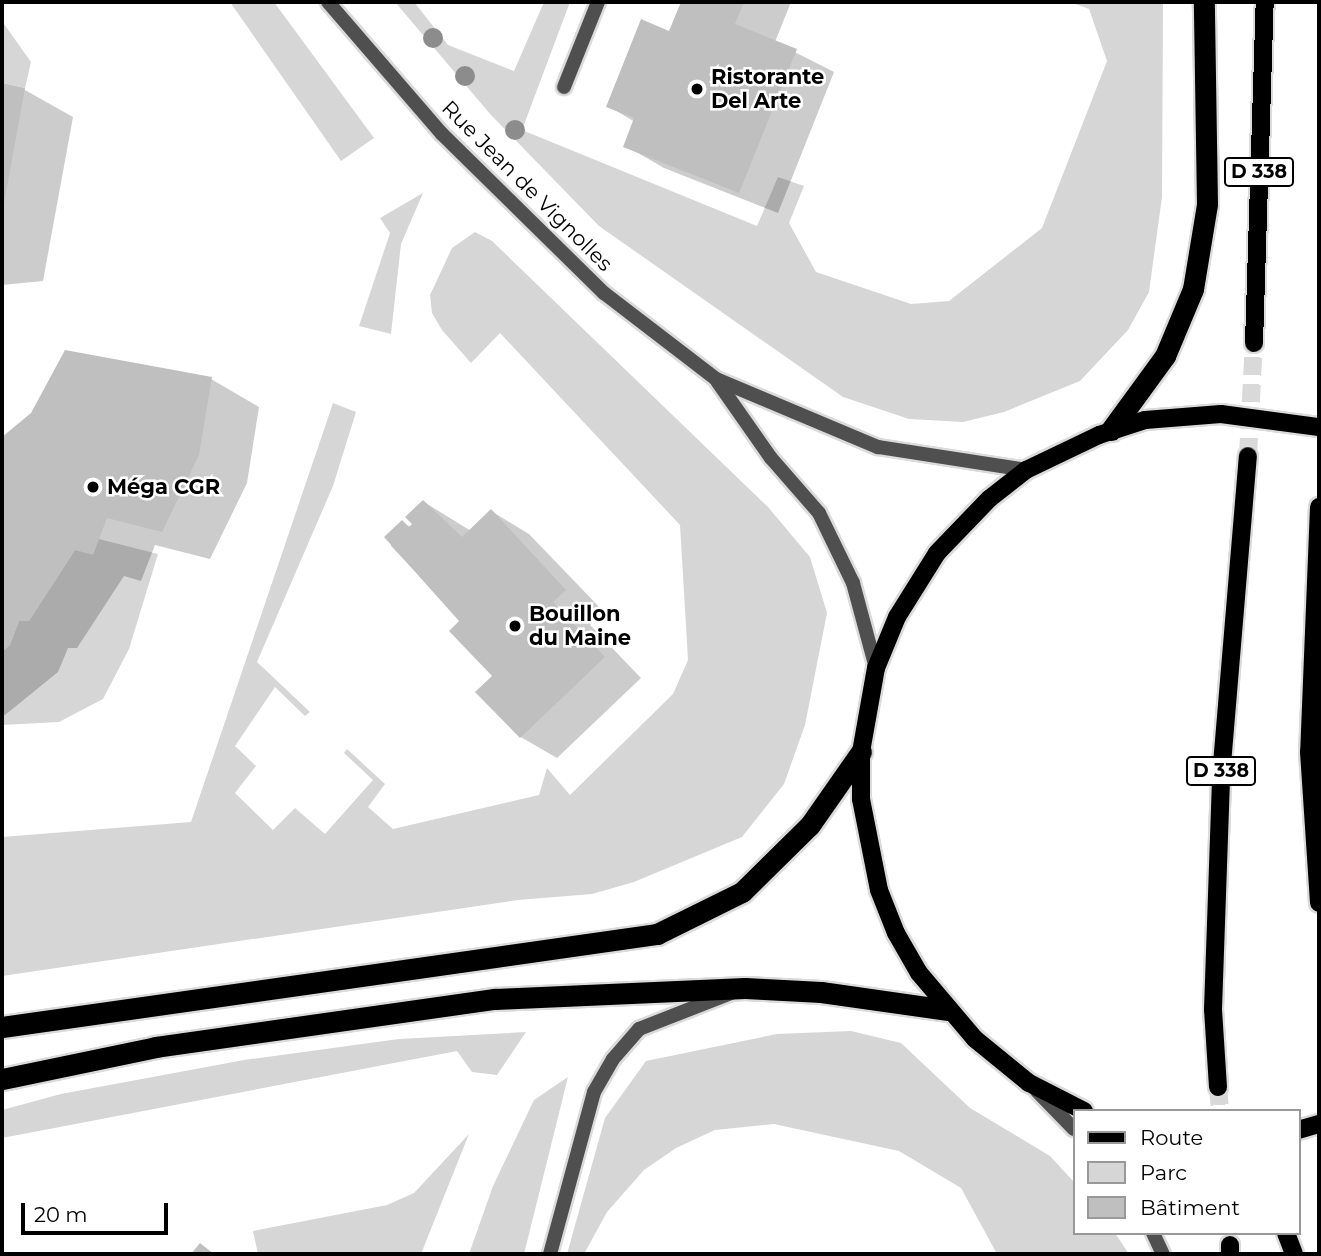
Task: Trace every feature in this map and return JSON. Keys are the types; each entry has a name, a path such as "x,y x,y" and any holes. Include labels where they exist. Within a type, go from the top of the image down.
{"highway":[{"name":"D 338","path":"1111,430 1165,356 1193,289 1207,204 1204,2"},
{"path":"2,1027 657,934 701,916 742,892 810,825 861,752"},
{"path":"2,1079 156,1046 495,999 745,988 821,992 947,1010"}],"main road":[{"name":"D 338","path":"1254,343 1265,2"},
{"path":"1080,1109 1029,1083 947,1010 896,933 879,890 864,822 861,752 876,668 897,617 937,553 980,507 1026,470 1111,430 1145,420 1221,414 1319,427"},
{"name":"D 338","path":"1218,1087 1213,1009 1220,789 1248,456"},
{"path":"1319,507 1309,752 1319,903"},
{"path":"1300,1129 1319,1124"},
{"path":"1287,1235 1294,1254"}],"street":[{"name":"Rue Jean de Vignolles","path":"328,2 442,134 604,293 716,379 878,447 1026,470"},
{"path":"564,87 598,2"},
{"name":"Rue Jean de Vignolles","path":"716,379 771,458 819,513 853,583 876,668"},
{"path":"550,1254 594,1092 613,1059 639,1029 745,988"},
{"path":"1029,1083 1072,1127"},
{"path":"1154,1235 1163,1254"}],"green space":[{"path":"230,2 274,2 374,138 341,161"},
{"path":"395,2 414,2 448,45 514,71 544,2 570,2 522,130 757,226 778,177 804,186 789,223 816,272 911,304 949,301 1042,228 1107,61 1089,9 1070,2 1163,2 1162,197 1149,292 1128,330 1080,381 1004,412 963,422 909,419 843,397 599,226 491,115"},
{"path":"2,21 31,62 25,88 2,83"},
{"path":"423,193 401,244 391,334 359,326 390,233 380,218"},
{"path":"475,232 492,241 768,507 810,557 827,613 805,725 784,784 742,837 634,882 592,894 518,900 2,976 2,837 191,822 333,403 356,412 333,486 257,662 310,712 305,716 275,687 235,746 256,766 235,793 273,830 295,808 325,834 373,780 344,753 347,749 385,784 368,807 393,829 539,795 547,768 570,795 673,694 688,660 680,525 500,333 471,363 442,330 432,313 430,295 452,248"},
{"path":"99,539 158,554 129,649 103,699 59,722 2,725 2,652 10,645 19,621 29,621 75,550"},
{"path":"851,1031 901,1043 970,1108 1050,1156 1072,1180 1072,1235 1116,1235 1129,1254 997,1254 961,1188 899,1151 774,1124 715,1130 676,1148 644,1170 607,1212 584,1254 567,1254 605,1118 646,1061 777,1034"},
{"path":"526,1032 497,1075 472,1072 457,1051 2,1138 2,1110 61,1094 244,1060 399,1039"},
{"path":"568,1077 524,1254 469,1254 493,1186 534,1100"},
{"path":"469,1134 421,1254 258,1254 253,1231 387,1205 414,1193"}],"building":[{"name":"Ristorante Del Arte","path":"681,2 744,2 735,24 797,49 739,193 623,147 634,118 606,107 641,19 669,31"},
{"path":"2,83 25,88 3,209 2,209"},
{"name":"Méga CGR","path":"65,350 212,377 199,455 162,532 107,518 93,555 75,550 29,621 19,621 10,645 2,652 2,437 31,413"},
{"name":"Bouillon du Maine","path":"423,500 462,537 491,509 566,590 553,602 605,657 520,738 475,692 492,676 449,631 459,621 384,537 402,520 409,527 412,524 405,517"},
{"path":"200,1243 214,1254 191,1254"}],"tunnel":[{"path":"1248,456 1254,343"},
{"path":"1218,1087 1220,1109"}],"place":[{"name":"Ristorante Del Arte","path":"697,89"},
{"name":"Méga CGR","path":"93,487"},
{"name":"Bouillon du Maine","path":"515,626"}]}
